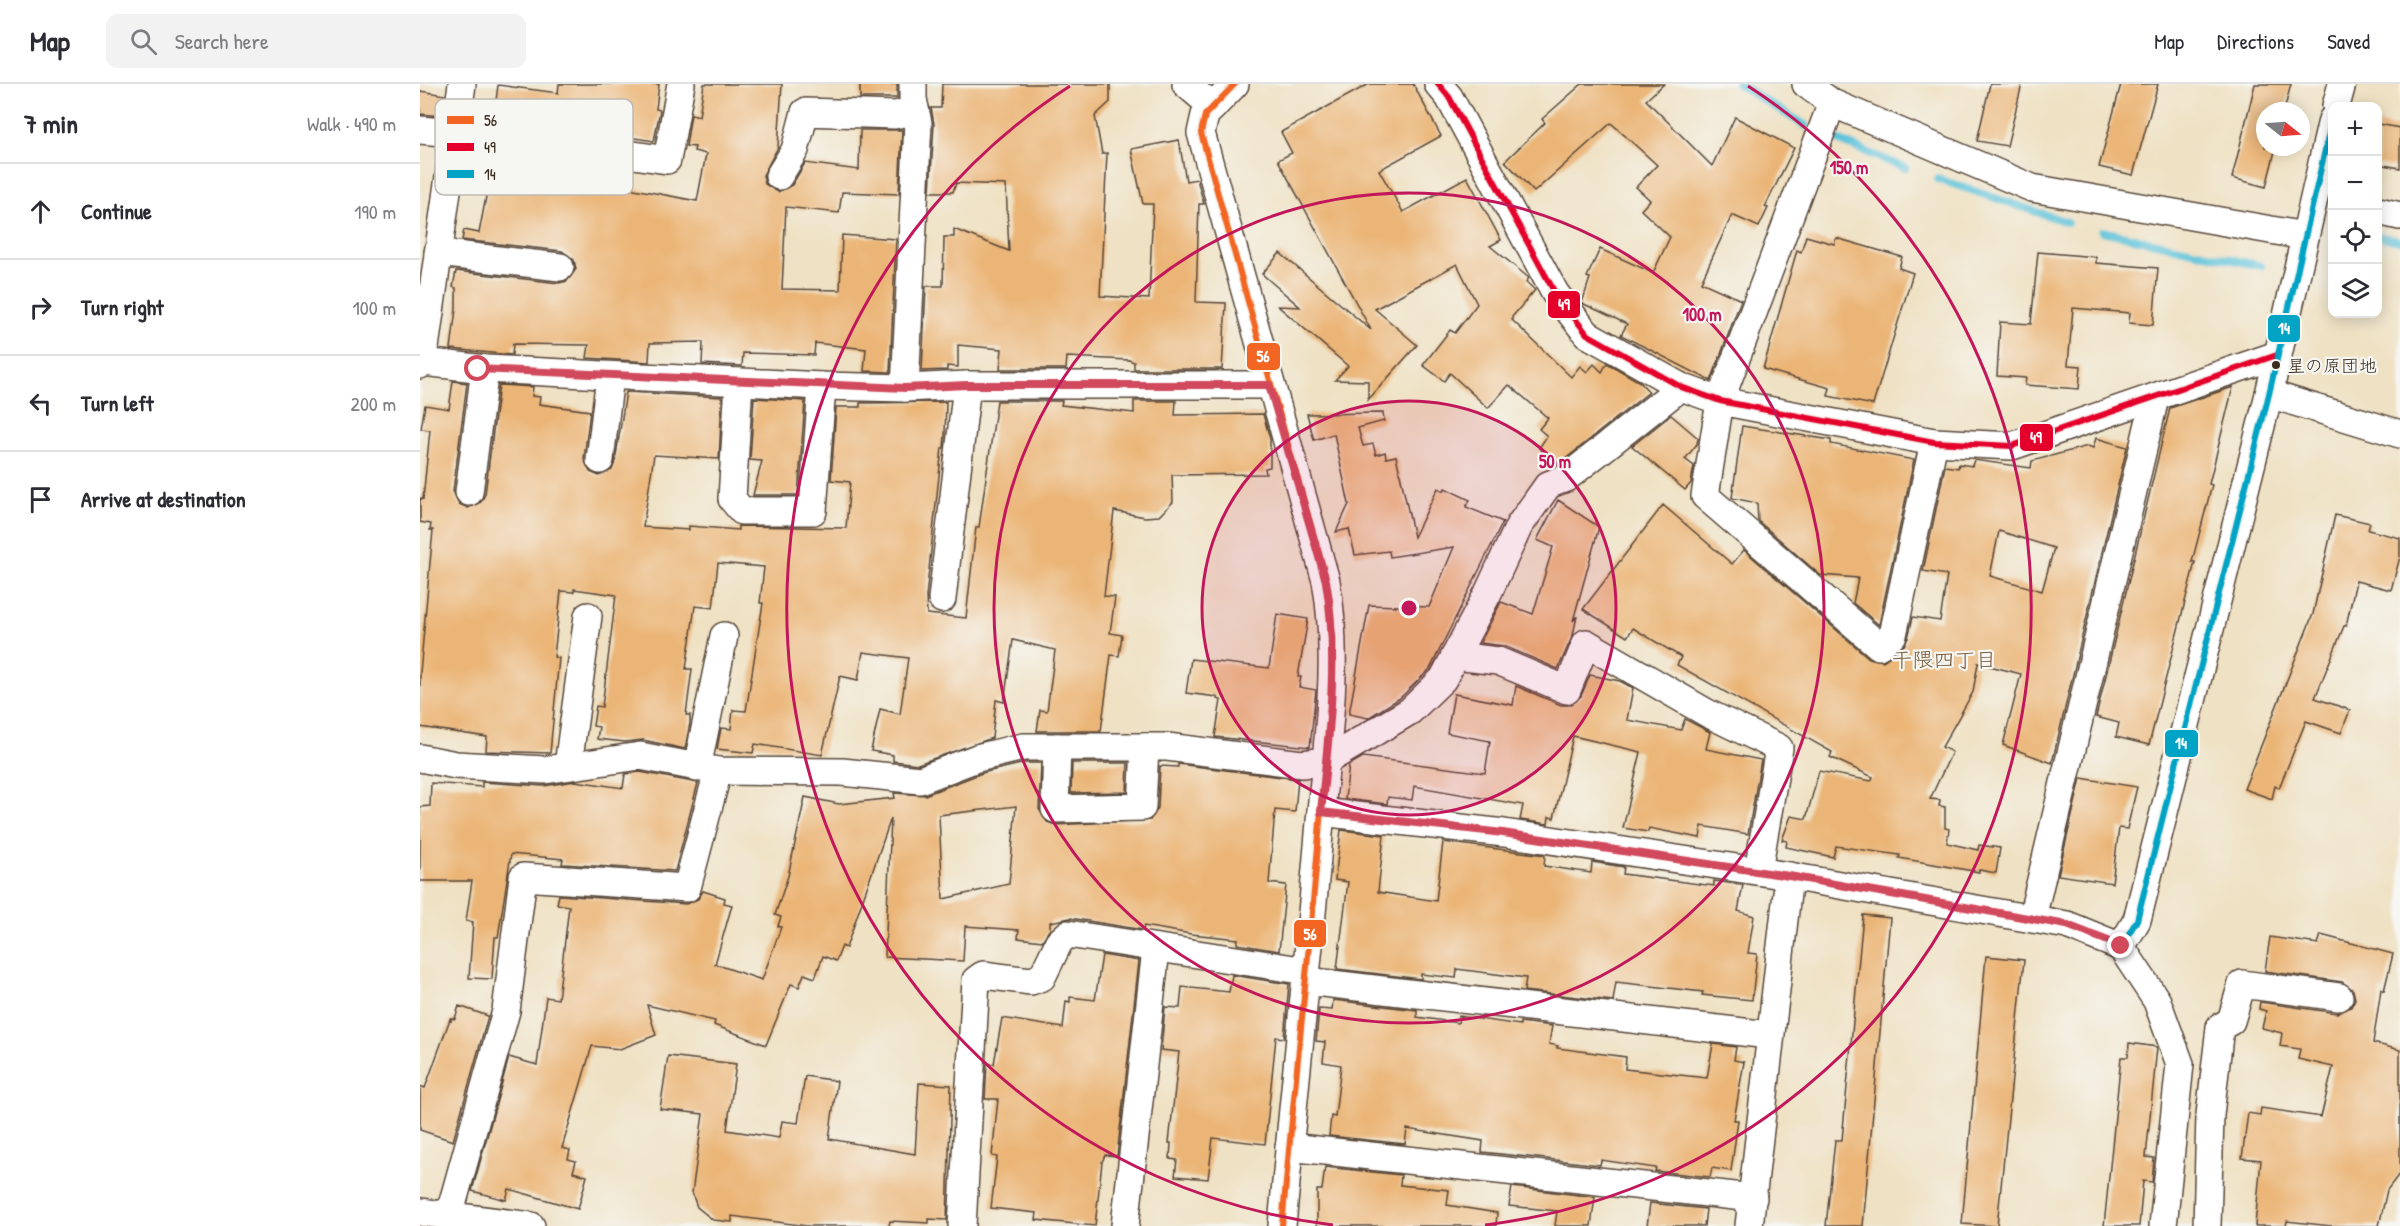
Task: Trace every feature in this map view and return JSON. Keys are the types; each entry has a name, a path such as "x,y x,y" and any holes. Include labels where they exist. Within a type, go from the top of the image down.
{"street":[{"path":"460,99 462,84"},
{"path":"633,155 667,160 681,84"},
{"path":"1186,84 1213,107"},
{"path":"1235,84 1205,116 1201,133 1269,385 1326,581 1331,608 1332,674 1326,760 1282,1226"},
{"path":"1438,84 1449,97 1555,293 1587,334 1681,387 1720,401 1934,442 2012,446 2277,355"},
{"path":"1806,84 1832,103 2032,188 2304,240"},
{"path":"2337,102 2342,84"},
{"path":"779,176 795,150 805,112 895,115 914,97"},
{"path":"905,388 918,123 914,97"},
{"path":"1832,103 1720,401 1705,496 1879,646 1893,634 1934,442"},
{"path":"2121,946 2137,920 2269,394 2304,240 2323,198 2328,155"},
{"path":"446,195 422,364 822,386 905,388 967,385 1269,385"},
{"path":"2382,212 2400,216"},
{"path":"438,253 560,267"},
{"path":"469,492 485,369"},
{"path":"600,460 610,375"},
{"path":"739,382 732,499 742,511 813,511 822,386"},
{"path":"942,599 967,385"},
{"path":"420,758 456,765 545,770 640,756 707,769 842,772 920,780 977,758 1023,747 1167,747 1302,764 1326,760 1410,711 1443,678 1519,526 1548,485 1566,478 1681,387"},
{"path":"2269,394 2400,434"},
{"path":"2032,918 2155,398"},
{"path":"568,766 588,616"},
{"path":"449,1216 506,1011 523,877 687,888 707,769 724,636"},
{"path":"1455,656 1498,662 1567,690 1586,643 1707,713 1779,748 1758,871"},
{"path":"1057,747 1055,809 1142,807 1145,747"},
{"path":"1321,812 1503,833 1789,876 2067,925 2121,946 2157,1001 2181,1064 2163,1226"},
{"path":"1749,1226 1769,1035 1789,876"},
{"path":"962,1226 975,980 983,975 1031,981 1042,977 1059,942 1068,934 1307,976 1769,1035"},
{"path":"1125,1226 1156,949"},
{"path":"2207,1226 2210,1115 2220,1027 2231,1020 2242,984 2338,997"},
{"path":"1289,1148 1753,1198"},
{"path":"420,1212 531,1226"}],"building":[{"path":"559,84 659,84 656,109 660,110 654,141 633,138 633,99 496,99 498,85 558,93"},
{"path":"704,84 782,84 778,147 763,175 765,184 778,192 792,185 805,163 859,170 860,130 902,130 899,194 842,192 839,213 786,207 782,289 840,290 842,235 896,239 890,372 864,371 866,349 815,343 814,355 743,353 742,366 702,364 703,342 650,343 649,362 587,358 589,345 513,344 512,355 451,349 456,309 456,288 453,287 456,271 559,283 567,281 576,269 574,260 562,251 462,240 464,230 479,233 486,195 633,195 633,189 697,201 706,154 694,151 695,147 686,146 691,114 699,116"},
{"path":"860,84 897,84 897,98 860,98"},
{"path":"942,84 1110,84 1110,102 1095,116 1102,154 1107,153 1100,296 1149,299 1153,204 1143,204 1131,149 1179,140 1186,181 1197,179 1204,204 1199,204 1196,302 1226,303 1222,369 1134,369 1134,362 1129,360 1067,357 1066,369 1000,369 1002,349 958,345 958,367 947,366 947,370 922,371 926,286 943,286 944,237 954,237 954,229 1009,251 1006,185 956,183 953,192 930,192 934,124 931,108 941,108"},
{"path":"1369,84 1413,84 1441,136 1379,170 1403,212 1467,177 1501,240 1490,246 1529,278 1526,282 1535,290 1512,317 1512,320 1571,377 1580,366 1587,372 1594,364 1602,372 1607,363 1640,382 1649,392 1559,464 1539,448 1547,436 1539,429 1548,418 1509,385 1488,408 1450,373 1444,381 1423,365 1450,330 1455,333 1477,304 1457,264 1375,309 1417,345 1368,400 1368,381 1335,380 1348,366 1278,306 1300,307 1262,274 1280,253 1371,330 1278,160 1292,153 1281,132"},
{"path":"1582,84 1664,84 1646,100 1712,166 1735,117 1794,148 1765,207 1768,208 1759,227 1732,215 1701,282 1741,300 1711,381 1621,335 1627,324 1582,303 1590,278 1587,277 1600,249 1653,273 1670,237 1641,210 1650,200 1636,187 1657,165 1611,123 1534,192 1505,161 1545,123 1542,119"},
{"path":"1990,84 2022,84 2007,146 1977,141"},
{"path":"2121,84 2158,84 2133,175 2099,167"},
{"path":"2255,84 2291,84 2286,102 2256,102 2256,156 2274,156 2266,187 2232,178"},
{"path":"420,91 445,95 444,99 435,99 435,115 420,114"},
{"path":"2382,125 2400,128 2400,168 2382,165"},
{"path":"1806,236 1834,244 1836,238 1902,257 1899,268 1913,273 1873,405 1828,396 1830,388 1763,369 1797,250 1801,252"},
{"path":"2038,252 2096,257 2096,263 2158,268 2153,325 2129,323 2130,313 2073,308 2068,365 2081,366 2079,389 2025,385 2026,378 1997,376 2000,322 2031,324"},
{"path":"453,381 467,383 453,491 459,504 468,508 481,502 485,494 499,385 533,387 532,396 540,397 539,404 590,411 584,459 590,472 599,476 612,470 615,462 626,392 722,397 719,459 654,455 643,527 689,530 689,526 738,530 738,526 846,528 850,482 831,480 836,407 860,407 860,403 946,402 944,448 942,448 926,597 927,614 966,618 976,527 979,527 997,401 1062,401 1061,405 1134,413 1134,401 1176,401 1175,415 1263,414 1270,439 1270,467 1265,468 1266,474 1172,475 1173,502 1159,516 1145,517 1114,511 1104,596 1115,597 1110,633 1122,635 1119,656 1111,655 1101,731 1037,731 1040,710 1047,711 1055,650 1013,640 1004,702 996,700 992,738 918,764 893,761 893,755 871,751 880,709 900,714 908,658 863,652 858,680 840,676 822,755 755,744 753,753 717,749 721,728 731,729 733,710 746,711 763,603 760,603 764,567 718,563 713,608 695,606 686,669 692,669 686,715 690,715 690,723 685,749 643,740 625,742 597,739 599,727 593,726 596,706 602,707 616,595 574,589 574,592 561,591 554,657 559,658 550,753 486,751 487,737 420,727 420,673 433,530 430,530 431,524 420,522 420,498 423,499 430,430 421,429 425,405 449,409"},
{"path":"2233,387 2209,484 2212,485 2192,562 2195,562 2149,745 2116,737 2119,723 2096,717 2170,408"},
{"path":"754,398 805,401 798,495 753,495 762,461 750,460"},
{"path":"1383,413 1384,421 1358,428 1363,446 1373,444 1376,455 1385,452 1386,458 1396,456 1414,537 1438,488 1444,491 1445,488 1470,500 1466,507 1503,522 1430,669 1400,698 1368,718 1349,714 1369,605 1429,607 1454,547 1390,557 1389,551 1355,555 1349,529 1336,532 1349,504 1334,434 1314,440 1307,414"},
{"path":"1671,415 1698,438 1697,444 1685,459 1694,466 1691,483 1685,490 1632,446"},
{"path":"1742,426 1831,440 1831,444 1914,460 1879,625 1853,603 1858,578 1820,575 1758,521 1757,503 1732,498"},
{"path":"2096,438 2127,447 2052,763 2003,745 2021,674 1978,663 1973,692 1942,747 1952,752 1930,799 1940,800 1939,806 1945,807 1945,828 1949,829 1947,843 1978,850 1979,845 2000,848 1996,873 1979,870 1979,872 1899,858 1900,855 1836,846 1833,857 1786,847 1787,841 1782,840 1791,816 1806,819 1819,771 1871,781 1873,777 1830,757 1832,752 1677,665 1681,657 1633,628 1627,637 1583,609 1663,505 1732,564 1744,550 1869,658 1883,661 1903,647 1908,638 1913,617 1940,621 1947,575 1923,571 1945,466 1958,468 1959,464 1972,466 1974,460 2031,468 2032,461 2088,446 2093,448","holes":["1999,531 2054,548 2042,591 1990,576"]},
{"path":"1558,500 1599,527 1573,621 1577,616 1573,635 1558,669 1504,646 1480,643 1501,602 1533,614 1553,547 1537,540"},
{"path":"2335,515 2370,523 2368,530 2400,538 2400,557 2391,590 2356,581 2346,626 2344,626 2315,698 2350,710 2341,733 2306,721 2279,788 2275,786 2272,799 2244,789 2313,614"},
{"path":"1277,614 1308,619 1298,677 1301,677 1299,687 1316,690 1310,747 1215,737 1221,700 1217,697 1186,693 1191,659 1269,668"},
{"path":"1590,675 1620,681 1633,688 1627,720 1681,730 1685,719 1710,732 1706,749 1761,760 1748,834 1702,826 1700,838 1649,828 1648,832 1623,828 1641,752 1573,736 1554,818 1549,817 1548,824 1520,820 1523,805 1414,786 1412,800 1388,797 1387,804 1345,799 1349,765 1363,757 1485,773 1490,741 1447,733 1454,694 1513,705 1516,686 1561,705 1570,705 1581,696"},
{"path":"1025,763 1041,763 1039,809 1047,822 1055,825 1150,820 1158,808 1160,766 1178,767 1178,764 1298,779 1295,812 1275,810 1269,883 1286,885 1279,951 1237,944 1238,939 1144,926 1143,930 1070,918 1050,922 1050,929 1042,941 1018,938 1019,930 965,926 963,961 885,957 891,818 846,948 842,946 836,961 823,956 815,978 804,974 799,987 791,984 766,1045 714,1025 715,1021 647,1005 656,1035 620,1049 592,1046 562,1148 570,1150 568,1159 576,1161 573,1172 587,1176 578,1209 509,1189 506,1200 472,1191 509,1057 537,1065 546,997 558,999 569,906 557,904 559,895 686,904 698,899 703,891 725,898 724,903 732,905 715,964 762,980 781,927 778,926 781,917 775,915 788,876 805,797 839,804 895,798 894,793 925,795 982,773","holes":["1016,806 1009,884 943,899 939,815"]},
{"path":"1072,763 1128,763 1127,792 1071,793"},
{"path":"640,772 698,783 675,871 562,864 563,859 511,854 498,937 495,937 492,979 469,978 473,922 466,921 472,881 420,881 420,807 430,806 431,783 482,787 482,782 544,786 575,781 623,788 625,774"},
{"path":"2081,778 2137,787 2127,829 2119,828 2112,883 2058,875"},
{"path":"1341,830 1384,835 1378,892 1436,901 1443,842 1545,855 1544,866 1591,873 1592,862 1624,867 1623,874 1714,886 1714,881 1743,885 1738,911 1754,916 1748,953 1757,954 1752,1000 1616,982 1613,1001 1524,991 1526,978 1457,969 1456,978 1421,974 1421,979 1337,969 1348,882 1335,880"},
{"path":"1863,915 1890,918 1863,1226 1826,1226 1835,1140 1842,1140"},
{"path":"2321,935 2393,954 2384,991 2381,989 2373,1043 2400,1050 2400,1173 2387,1190 2379,1226 2331,1226 2287,1221 2286,1226 2255,1226 2261,1160 2242,1158 2248,1113 2260,1115 2261,1108 2321,1117 2333,1067 2298,1059 2300,1049 2280,1046 2282,1033 2262,1028 2266,1011 2259,1009 2260,1002 2337,1013 2351,1007 2355,999 2353,990 2342,982 2265,971 2270,937 2318,944"},
{"path":"1102,955 1139,961 1117,1156 1105,1155 1102,1162 1095,1226 1036,1220 1037,1213 991,1208 997,1157 992,1156 998,1099 985,1099 987,1064 994,1064 1002,1018 1063,1028 1066,1001 1070,1002 1070,997 1095,1000"},
{"path":"1986,956 2024,960 1997,1226 1962,1224"},
{"path":"1232,975 1289,984 1284,1038 1276,1037 1265,1144 1213,1138 1208,1179 1175,1176 1177,1160 1170,1159 1171,1143 1169,1143 1179,1052 1161,1050 1165,1007 1180,1008 1182,987 1229,992"},
{"path":"1333,1000 1417,1010 1417,1017 1458,1023 1459,1016 1520,1025 1520,1022 1552,1026 1549,1044 1558,1046 1557,1048 1626,1057 1625,1069 1707,1078 1713,1044 1736,1047 1734,1060 1744,1062 1734,1120 1738,1120 1731,1171 1712,1168 1710,1177 1655,1171 1656,1168 1601,1160 1600,1165 1482,1152 1483,1141 1407,1129 1405,1144 1329,1136 1331,1116 1335,1117 1341,1065 1323,1062 1325,1042 1316,1041 1319,1009 1332,1010"},
{"path":"459,1006 488,1016 453,1141 420,1130 420,1086 425,1088 450,1019 451,1022 451,1018 455,1019"},
{"path":"2129,1043 2157,1047 2146,1157 2154,1158 2152,1182 2143,1181 2139,1226 2104,1226 2121,1057 2128,1057"},
{"path":"668,1056 736,1064 727,1130 779,1138 782,1121 798,1123 805,1076 837,1081 829,1139 915,1154 919,1083 951,1085 947,1220 929,1219 929,1223 890,1221 889,1226 807,1226 732,1216 732,1222 713,1220 697,1207 692,1193 703,1114 660,1109"},
{"path":"1325,1167 1401,1175 1400,1185 1449,1190 1447,1205 1497,1213 1496,1226 1317,1226 1317,1190 1322,1190"},
{"path":"1512,1187 1595,1197 1591,1226 1555,1226 1557,1211 1509,1206"},
{"path":"1650,1203 1706,1209 1704,1226 1647,1226"}],"waterway":[{"path":"1738,84 1806,126"},
{"path":"1828,136 1905,168"},
{"path":"1938,179 2067,222"},
{"path":"2102,231 2261,266"},
{"path":"2382,237 2400,241"}],"transit line":[{"name":"56","path":"1235,84 1205,115 1201,133 1326,581 1332,641 1329,732 1282,1226"},
{"name":"49","path":"1438,84 1449,97 1555,293 1587,334 1681,387 1720,401 1934,442 2012,446 2277,355"},
{"name":"14","path":"2121,947 2137,920 2269,394 2328,137"}],"place":[{"name":"星の原団地","path":"2276,365"}],"district":[{"name":"干隈四丁目","path":"1944,660"}],"route":[{"path":"478,369 905,388 967,385 1269,385 1326,581 1331,608 1332,674 1321,812 1503,833 1789,876 2067,925 2121,946"}]}
